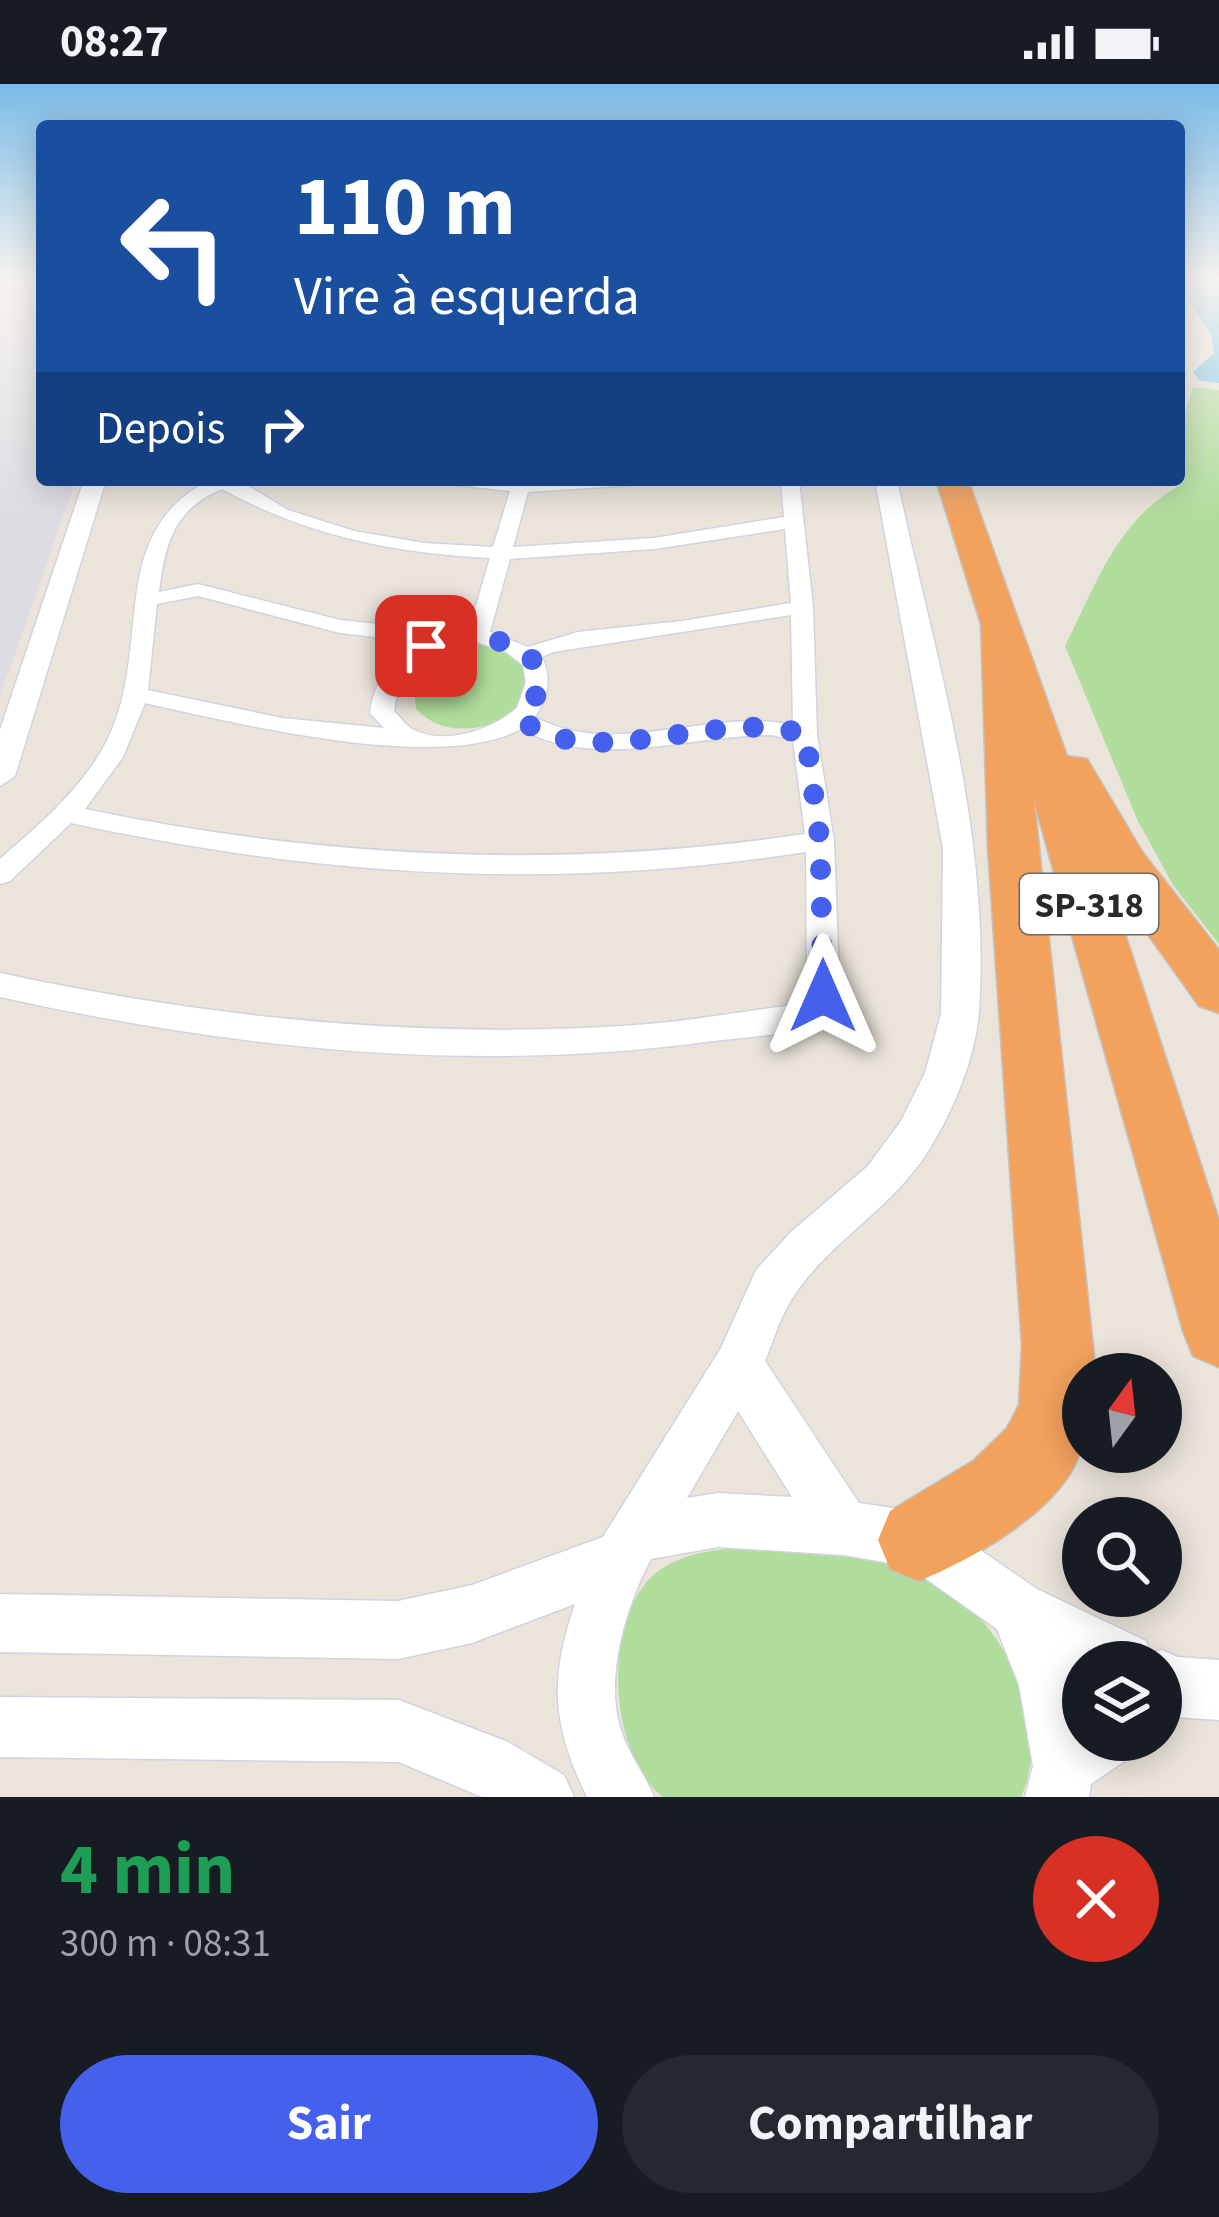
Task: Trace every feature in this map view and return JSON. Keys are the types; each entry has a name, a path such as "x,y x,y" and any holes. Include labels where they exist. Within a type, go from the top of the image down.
{"highway":[{"name":"SP-318","path":"967,486 1000,620 1219,1331"},
{"name":"SP-318","path":"967,486 1219,1210"},
{"path":"919,1540 985,1500 1034,1460 1055,1414 1059,1345 1013,848 1000,620"},
{"path":"1068,765 1124,864 1219,991"}],"street":[{"path":"0,776 93,486"},
{"path":"0,874 68,814 107,762 138,695 148,600 170,517 213,486"},
{"path":"233,486 284,513 336,530 399,543 498,553 629,549 796,521"},
{"path":"478,635 520,486"},
{"path":"0,985 151,1016 285,1033 438,1041 638,1038 810,1016 823,996 820,841 806,735 802,607 791,486"},
{"path":"622,1797 604,1768 584,1702 600,1616 627,1547 737,1365 773,1286 807,1247 884,1180 916,1134 945,1073 960,1014 960,848 887,486"},
{"path":"138,695 282,725 410,740 475,741 522,720 537,693 537,672 529,655 478,635 444,638 297,618 198,590 148,600"},
{"path":"529,655 552,642 665,630 802,607"},
{"path":"410,740 382,713 383,690 406,661 444,638"},
{"path":"522,720 536,731 577,740 760,724 806,735"},
{"path":"68,814 193,842 380,866 632,865 727,857 820,841"},
{"path":"737,1365 843,1528"},
{"path":"0,1623 398,1630 472,1613 627,1547 718,1520 843,1528 919,1540 1017,1609 1085,1641"},
{"path":"1017,1609 1049,1685 1074,1768"},
{"path":"0,1726 399,1730 486,1764 542,1797"}],"shaded area":[{"path":"0,359 36,359 36,486 74,486 0,697"}],"green space":[{"path":"1193,387 1219,390 1219,944 1173,885 1137,819 1065,646 1124,535 1158,500 1185,486 1185,412"},
{"path":"493,645 531,662 521,712 494,723 453,728 416,709 413,681 430,663 458,648"},
{"path":"736,1548 876,1558 921,1570 951,1591 991,1632 1020,1684 1032,1741 1021,1797 663,1797 645,1777 622,1719 618,1686 626,1621 638,1594 665,1567 694,1554"}],"water":[{"path":"1207,359 1219,359 1219,383 1200,381 1193,372"}],"route":[{"path":"426,646 444,638 478,635 529,655 535,662 537,693 522,720 553,737 619,739 760,724 806,735 820,841 823,996"}]}
